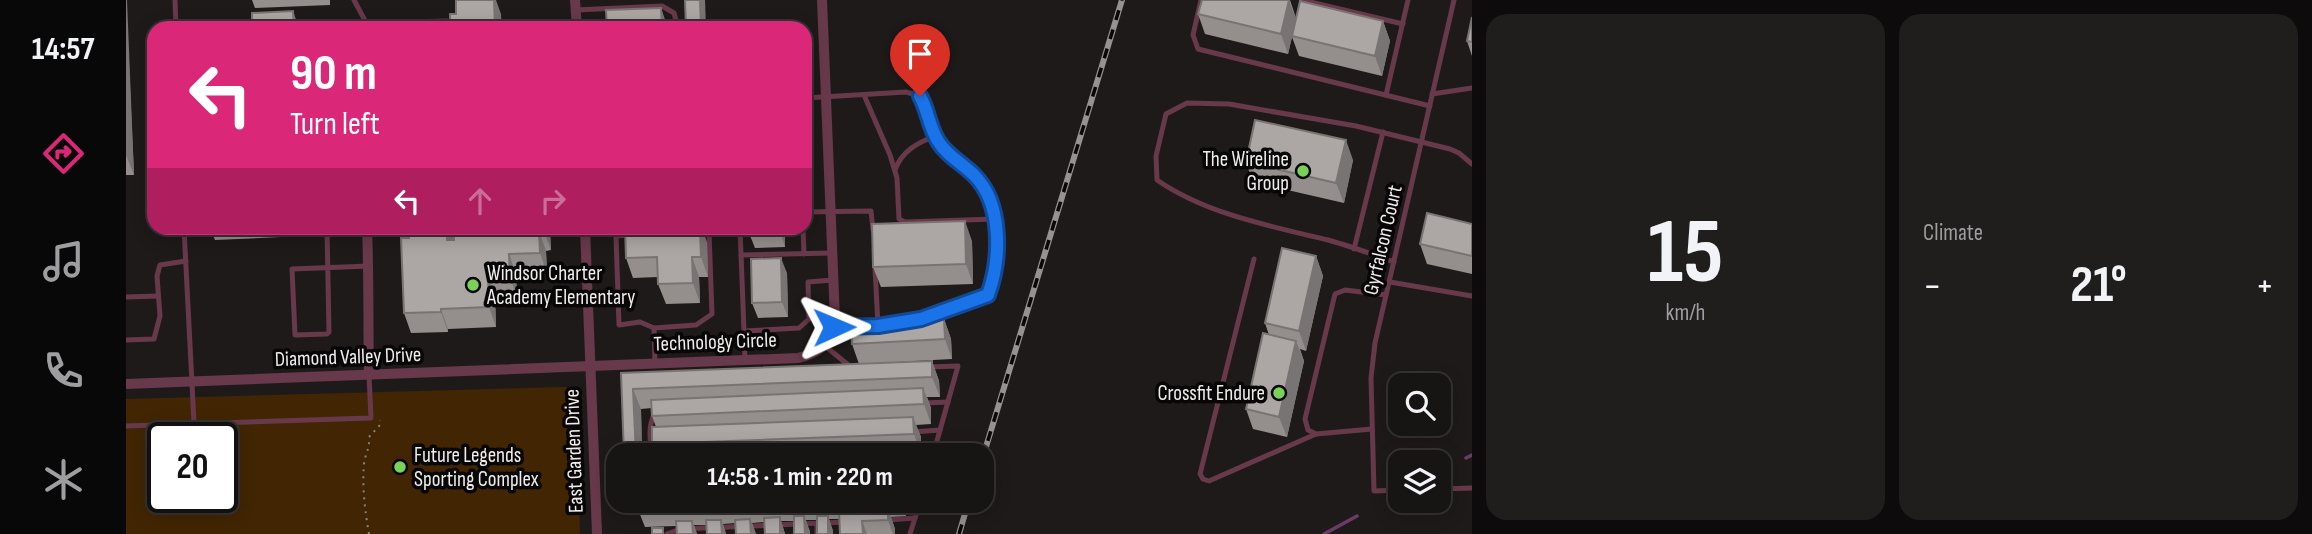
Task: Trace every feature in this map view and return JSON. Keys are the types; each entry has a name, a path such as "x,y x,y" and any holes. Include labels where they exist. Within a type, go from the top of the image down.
{"street":[{"path":"822,0 834,327 825,346"},
{"path":"367,235 369,375"},
{"name":"East Garden Drive","path":"585,235 597,534"},
{"name":"Technology Circle","path":"590,367 807,356 825,346"},
{"name":"East Garden Drive","path":"571,368 590,367"},
{"name":"Diamond Valley Drive","path":"126,384 571,368"}],"lane":[{"path":"175,0 176,21"},
{"path":"355,0 366,21"},
{"path":"1201,0 1193,35 1198,49 1430,106"},
{"path":"1302,0 1403,24"},
{"path":"1386,95 1408,0"},
{"name":"Gyrfalcon Court","path":"1388,490 1374,491 1371,378 1375,342 1454,0"},
{"path":"576,5 662,6 674,13 676,21"},
{"path":"1433,94 1472,88"},
{"path":"812,97 906,92 920,96 927,108 935,136 951,157 975,175 987,195 995,219 994,278 988,295 921,319 898,324"},
{"path":"864,95 895,170 900,219 905,222 995,219"},
{"path":"1394,262 1180,196 1157,180 1156,156 1166,114 1186,103 1229,104 1383,132 1459,153 1472,164"},
{"path":"1354,249 1383,132"},
{"path":"895,170 898,162 913,145 935,136"},
{"path":"812,212 872,211 873,236"},
{"path":"184,235 194,422"},
{"path":"327,235 328,268 329,332 295,335 292,269 328,268 369,266"},
{"path":"642,235 616,236 619,325 640,323 653,328 696,325 712,314 709,235"},
{"path":"740,235 746,360"},
{"path":"803,235 804,254"},
{"path":"741,255 832,253"},
{"path":"1254,259 1200,474 1203,480 1209,481 1316,434 1372,429"},
{"path":"126,340 154,339 160,316 157,276 160,265 186,261"},
{"path":"874,262 878,326"},
{"path":"744,331 799,328 808,319 808,282 833,280"},
{"path":"1390,282 1472,296"},
{"path":"1316,434 1308,430 1305,419 1335,294 1345,290 1386,295"},
{"path":"126,297 158,296"},
{"path":"834,327 888,325"},
{"path":"653,328 655,364"},
{"path":"825,346 839,359 858,369"},
{"path":"920,367 958,366 936,443"},
{"path":"229,422 371,418 369,375"},
{"path":"920,403 948,402"},
{"path":"656,413 652,417 651,442 664,442"},
{"path":"126,426 147,425"},
{"path":"899,432 940,430"},
{"path":"1451,489 1472,488"},
{"path":"910,534 916,513"},
{"path":"875,521 915,518"},
{"path":"840,522 840,534"},
{"path":"667,534 762,525 852,522"},
{"path":"817,523 817,534"},
{"path":"793,524 794,534"},
{"path":"762,525 763,534"},
{"path":"732,527 733,534"}],"path":[{"path":"369,534 365,508 364,461 370,451 369,437 380,425 380,415"}],"shaded area":[{"name":"Future Legends Sporting Complex","path":"566,387 576,399 580,534 126,534 126,399"}],"building":[{"path":"456,0 494,0 495,21 450,21 450,14 456,14"},
{"path":"685,0 700,0 701,21 686,21"},
{"path":"1202,0 1289,0 1281,34 1198,14"},
{"path":"1300,1 1383,21 1375,56 1292,36"},
{"path":"661,8 662,21 607,21 606,10"},
{"path":"293,11 294,21 252,21 252,13"},
{"path":"1472,17 1472,42 1467,41"},
{"path":"1255,120 1346,140 1336,183 1246,162"},
{"path":"1427,213 1472,224 1472,256 1420,244"},
{"path":"965,221 966,264 873,267 872,224"},
{"path":"409,235 447,235 447,240 454,240 454,235 539,235 540,253 509,254 510,277 488,278 489,307 404,313 401,238 409,238"},
{"path":"625,235 700,235 701,257 692,257 693,283 658,284 657,257 626,258"},
{"path":"1282,248 1316,256 1299,331 1265,323"},
{"path":"781,258 782,302 752,303 751,259"},
{"path":"944,319 945,339 852,344 851,324"},
{"path":"1263,333 1296,341 1279,417 1246,409"},
{"path":"932,361 932,377 633,389 635,443 624,443 621,373"},
{"path":"923,388 924,404 652,416 651,400"},
{"path":"913,417 914,434 652,443 652,427"},
{"path":"839,513 888,513 888,520 862,521 863,534 840,534"},
{"path":"794,516 804,516 805,534 794,534"},
{"path":"817,516 828,516 828,534 817,534"},
{"path":"780,517 780,534 765,534 764,518"},
{"path":"750,519 751,534 736,534 735,520"},
{"path":"706,520 721,520 722,534 707,534"},
{"path":"676,521 692,521 693,534 677,534"},
{"path":"652,528 663,528 663,534 652,534"}],"waterway":[{"path":"1466,458 1472,455"},
{"path":"1324,534 1357,516"}],"railway":[{"path":"987,443 1122,0"},
{"path":"959,534 965,513"}],"place":[{"name":"The Wireline Group","path":"1303,171"},
{"name":"Windsor Charter Academy Elementary","path":"473,285"},
{"name":"Crossfit Endure","path":"1279,393"},
{"name":"Future Legends Sporting Complex","path":"400,467"}],"route":[{"path":"834,327 898,324 921,319 988,295 994,278 995,215 975,175 951,157 939,143 931,129 927,108 920,96"}]}
